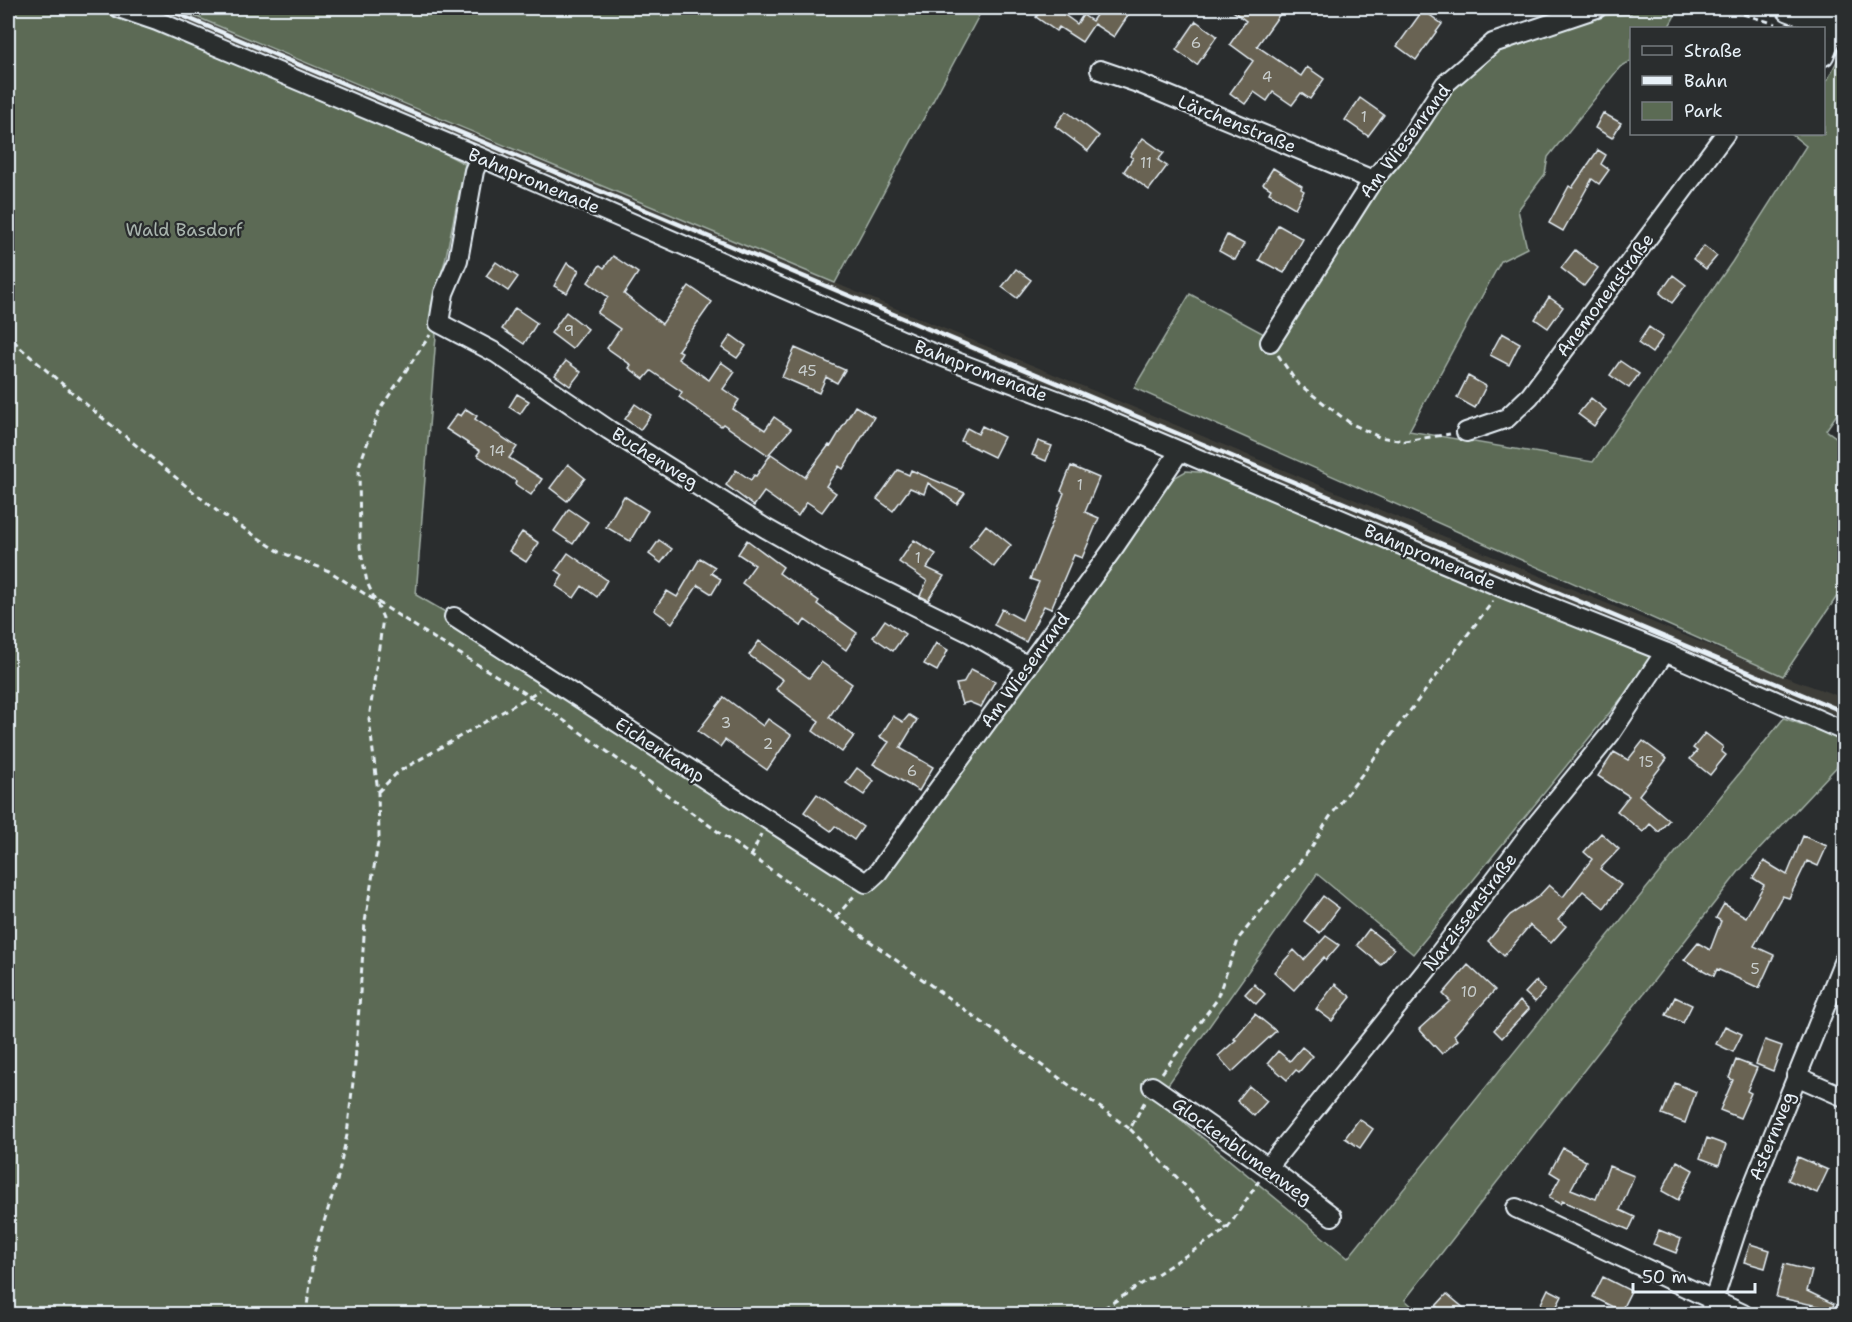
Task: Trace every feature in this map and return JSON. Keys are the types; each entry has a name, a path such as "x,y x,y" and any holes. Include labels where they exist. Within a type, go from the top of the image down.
{"main road":[{"path":"1786,17 1841,27"}],"street":[{"name":"Bahnpromenade","path":"119,8 156,21 480,157 926,350 1083,410 1503,588 1665,652 1845,731"},
{"name":"Am Wiesenrand","path":"1270,342 1373,180 1410,137 1445,84 1493,43 1597,8"},
{"path":"1825,54 1841,27"},
{"name":"Lärchenstraße","path":"1100,70 1138,83 1373,180"},
{"name":"Anemonenstraße","path":"1466,432 1507,418 1530,396 1724,135"},
{"path":"438,323 444,293 458,260 474,171 480,157"},
{"name":"Buchenweg","path":"438,323 496,353 609,430 765,528 820,559 972,634 1028,666"},
{"name":"Am Wiesenrand","path":"866,883 878,872 1028,666 1115,546 1179,452"},
{"name":"Eichenkamp","path":"454,617 866,883"},
{"name":"Narzissenstraße","path":"1268,1167 1433,962 1532,830 1611,733 1665,652"},
{"name":"Asternweg","path":"1711,1307 1743,1210 1845,960"},
{"path":"1796,1076 1845,1097"},
{"name":"Glockenblumenweg","path":"1152,1086 1268,1167 1332,1216"},
{"path":"1516,1208 1711,1307 1743,1314"}],"path":[{"path":"1723,8 1786,17"},
{"path":"306,1314 314,1253 337,1181 347,1135 355,1064 364,922 379,837 378,792 369,719 382,618 367,582 360,547 359,466 380,409 438,323"},
{"path":"8,331 18,346 217,511 280,552 329,571 377,603 530,696 1130,1130 1227,1229"},
{"path":"1270,342 1297,383 1350,423 1379,436 1404,441 1466,432"},
{"path":"1130,1130 1152,1086 1216,1001 1239,938 1311,848 1329,818 1503,588"},
{"path":"378,792 398,772 554,682"},
{"path":"751,856 767,820"},
{"path":"836,917 866,883"},
{"path":"1095,1314 1227,1229 1268,1167"}],"shaded area":[{"path":"149,8 175,8 1346,496 1783,676 1844,698 1844,718 1338,507 833,292 542,171 465,142"}],"green space":[{"name":"Wald Basdorf","path":"8,8 97,8 132,17 382,120 465,164 445,261 431,306 436,336 416,595 454,617 872,888 1172,479 1186,471 1210,473 1655,657 1413,954 1317,874 1157,1100 1348,1258 1784,718 1844,740 1844,759 1740,870 1405,1300 1421,1314 8,1314"},
{"path":"175,8 983,8 835,283"},
{"path":"1636,8 1679,8 1669,27 1630,27 1630,62 1620,67 1548,157 1545,174 1518,210 1527,248 1501,261 1409,431 1593,462 1732,262 1806,146 1792,135 1825,135 1825,81 1844,47 1844,404 1826,430 1844,443 1844,586 1783,676 1134,388 1190,294 1277,341 1381,185 1416,141 1450,88 1497,48 1598,16 1630,14"}],"building":[{"path":"1043,8 1055,8 1077,24 1083,15 1092,21 1101,8 1133,8 1114,37 1094,24 1082,42 1059,27 1056,31 1036,17"},
{"path":"1229,8 1270,8 1280,14 1257,46 1301,76 1307,67 1324,79 1310,99 1301,93 1292,105 1273,92 1267,101 1254,92 1245,104 1230,93 1253,61 1230,44 1246,21"},
{"path":"1423,10 1442,24 1416,60 1397,46"},
{"path":"1196,21 1217,36 1197,65 1176,50"},
{"path":"1360,98 1384,115 1368,136 1345,120"},
{"path":"1066,111 1099,136 1088,151 1055,126"},
{"path":"1603,113 1621,123 1612,138 1595,128"},
{"path":"1143,138 1164,153 1158,160 1167,166 1149,190 1124,171 1133,158 1130,156"},
{"path":"1598,150 1606,155 1601,164 1609,170 1599,184 1592,179 1563,231 1549,223 1569,186 1572,188"},
{"path":"1273,168 1302,186 1301,189 1304,191 1295,208 1269,193 1271,189 1263,184"},
{"path":"1278,225 1303,239 1284,273 1259,260"},
{"path":"1227,235 1244,244 1235,260 1219,251"},
{"path":"1704,246 1717,256 1706,269 1693,259"},
{"path":"1575,250 1598,268 1584,286 1561,268"},
{"path":"613,256 638,273 624,294 662,324 689,286 712,302 678,350 682,352 678,359 709,380 721,362 735,372 723,389 739,400 733,409 765,430 774,417 791,429 768,455 679,397 682,392 651,371 644,379 629,368 631,365 607,348 620,329 597,313 608,297 588,282 600,265 604,268"},
{"path":"496,262 518,277 508,291 486,276"},
{"path":"567,263 579,270 567,293 554,286"},
{"path":"1016,269 1031,280 1017,298 1002,287"},
{"path":"1673,275 1686,285 1672,303 1660,293"},
{"path":"1549,297 1563,307 1548,328 1535,319"},
{"path":"515,308 537,323 524,344 502,329"},
{"path":"566,312 588,329 572,349 551,333"},
{"path":"1649,327 1663,337 1652,353 1638,343"},
{"path":"1502,333 1520,343 1509,365 1490,355"},
{"path":"731,335 746,346 737,358 722,348"},
{"path":"795,348 845,370 837,383 826,377 819,393 782,377"},
{"path":"566,361 581,372 570,386 555,375"},
{"path":"1620,361 1639,374 1629,388 1610,375"},
{"path":"1468,376 1486,386 1475,408 1457,398"},
{"path":"517,394 529,401 520,414 509,407"},
{"path":"1591,398 1606,410 1594,426 1578,414"},
{"path":"635,404 651,415 640,430 625,419"},
{"path":"855,406 874,417 843,469 839,466 826,486 836,493 822,512 807,502 798,516 764,492 754,506 726,485 736,470 751,480 771,454 805,477 829,445 831,446"},
{"path":"466,409 477,416 475,419 517,447 509,458 542,479 531,495 515,484 516,481 477,455 480,451 446,429 457,414 461,416"},
{"path":"982,426 1004,437 994,457 961,441 967,428 978,434"},
{"path":"1038,441 1052,446 1046,461 1032,455"},
{"path":"568,464 585,478 567,501 550,488"},
{"path":"1071,466 1099,478 1085,512 1099,518 1082,558 1074,555 1051,609 1044,606 1026,642 994,625 1002,609 1022,620 1039,582 1030,579 1064,493 1061,491"},
{"path":"898,470 909,475 911,470 965,493 957,504 928,483 924,494 910,488 893,511 877,499"},
{"path":"624,496 648,511 630,541 606,527"},
{"path":"569,509 588,522 573,544 554,531"},
{"path":"986,525 1011,545 994,567 969,547"},
{"path":"522,532 539,543 526,562 509,551"},
{"path":"659,540 672,549 661,563 649,554"},
{"path":"747,540 783,567 779,573 819,601 817,604 857,633 846,650 805,620 801,626 742,583 755,565 738,554"},
{"path":"914,540 936,554 927,568 944,576 928,600 920,596 927,581 899,562"},
{"path":"568,553 607,580 597,597 582,586 574,598 556,586 563,575 556,570"},
{"path":"700,558 715,567 711,573 721,579 712,594 698,585 672,623 654,610 667,591 677,597"},
{"path":"885,620 905,634 893,651 873,637"},
{"path":"759,641 809,678 821,662 852,684 829,717 854,736 842,752 813,731 819,721 776,689 783,680 749,655"},
{"path":"936,643 948,650 937,671 924,664"},
{"path":"971,669 995,681 981,707 969,702 962,704 956,684 963,683"},
{"path":"724,697 763,726 768,719 791,735 767,770 725,740 720,747 698,731"},
{"path":"909,715 917,720 900,748 933,767 919,791 873,764 889,742 880,737 893,716 903,722"},
{"path":"1705,733 1723,747 1721,751 1726,755 1710,775 1690,759 1697,751 1693,748"},
{"path":"1643,741 1667,759 1639,795 1669,820 1659,832 1650,824 1643,832 1617,811 1629,796 1598,776 1614,752 1628,760"},
{"path":"857,768 874,781 864,795 846,783"},
{"path":"817,794 863,827 854,840 835,826 831,831 804,812"},
{"path":"1601,833 1619,849 1600,869 1621,885 1604,908 1583,891 1558,920 1566,926 1551,943 1530,925 1504,956 1488,941 1510,915 1538,897 1549,885 1563,897 1592,859 1584,852"},
{"path":"1803,836 1827,846 1818,866 1807,861 1789,898 1782,896 1754,946 1774,955 1759,988 1717,969 1714,976 1684,960 1698,943 1710,950 1721,921 1716,918 1724,904 1746,917 1764,885 1753,878 1764,861 1787,875"},
{"path":"1323,896 1339,908 1320,933 1304,921"},
{"path":"1369,929 1394,949 1381,965 1357,945"},
{"path":"1326,936 1339,945 1326,960 1324,957 1294,990 1274,972 1294,950 1304,960"},
{"path":"1468,965 1495,990 1454,1035 1458,1040 1442,1054 1419,1029 1450,1001 1443,994"},
{"path":"1536,981 1545,990 1535,1002 1525,993"},
{"path":"1254,984 1265,994 1256,1004 1245,994"},
{"path":"1335,984 1351,997 1332,1021 1316,1009"},
{"path":"1675,997 1692,1005 1683,1023 1666,1015"},
{"path":"1520,1001 1529,1009 1502,1038 1494,1030"},
{"path":"1255,1014 1276,1031 1232,1072 1218,1056 1236,1040 1234,1039"},
{"path":"1725,1026 1742,1034 1733,1052 1716,1044"},
{"path":"1765,1040 1782,1046 1773,1071 1756,1064"},
{"path":"1302,1047 1313,1056 1299,1072 1296,1070 1287,1080 1268,1063 1278,1051 1290,1061"},
{"path":"1736,1060 1757,1068 1747,1091 1751,1093 1740,1118 1720,1110 1733,1080 1729,1078"},
{"path":"1675,1083 1696,1092 1685,1123 1662,1114"},
{"path":"1249,1086 1267,1101 1254,1116 1237,1101"},
{"path":"1359,1119 1373,1129 1360,1148 1345,1138"},
{"path":"1707,1138 1726,1145 1719,1165 1700,1158"},
{"path":"1563,1148 1586,1161 1571,1189 1596,1199 1609,1166 1634,1176 1620,1210 1635,1217 1629,1230 1562,1201 1560,1204 1549,1198 1560,1178 1550,1172"},
{"path":"1798,1157 1828,1170 1817,1193 1788,1180"},
{"path":"1677,1161 1693,1170 1678,1200 1662,1191"},
{"path":"1659,1230 1681,1239 1676,1253 1653,1244"},
{"path":"1750,1244 1770,1250 1765,1268 1744,1262"},
{"path":"1784,1264 1812,1271 1807,1291 1834,1304 1832,1309 1776,1297"},
{"path":"1603,1277 1631,1291 1621,1311 1593,1297"},
{"path":"1548,1289 1562,1296 1553,1314 1536,1314"},
{"path":"1447,1294 1471,1314 1446,1314 1436,1306"}],"railway":[{"path":"164,8 1844,712"}]}
